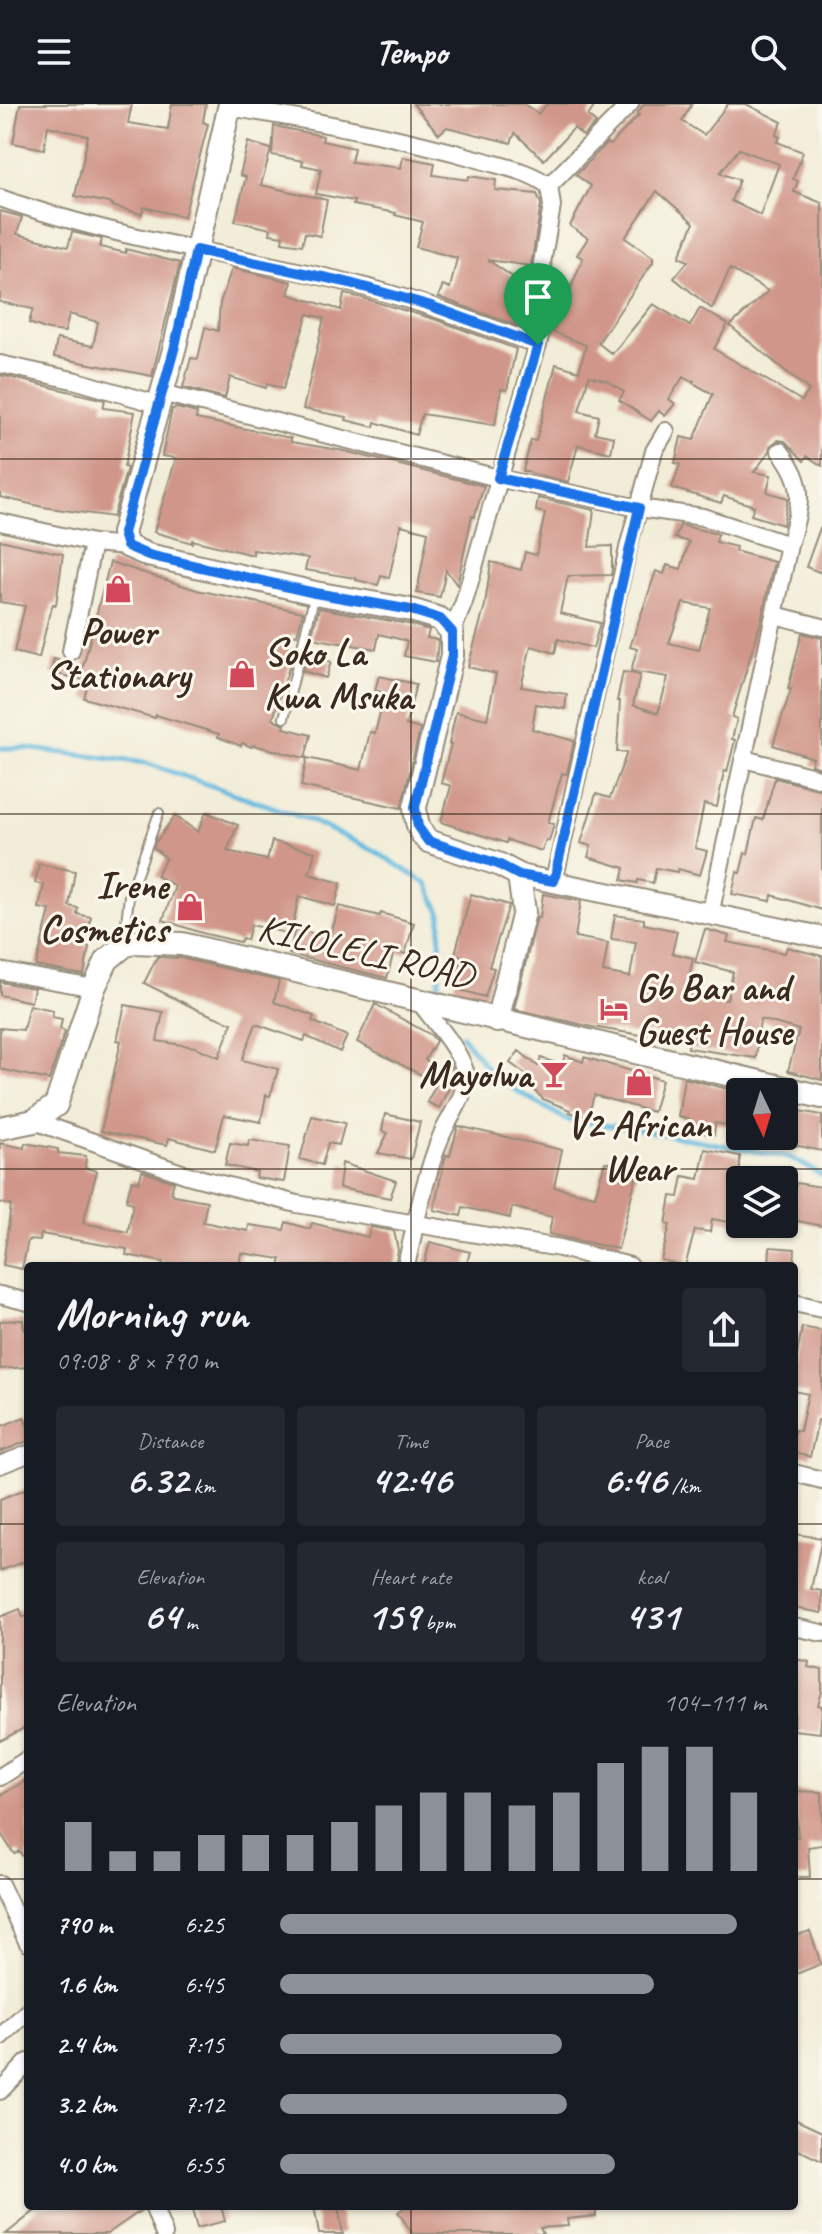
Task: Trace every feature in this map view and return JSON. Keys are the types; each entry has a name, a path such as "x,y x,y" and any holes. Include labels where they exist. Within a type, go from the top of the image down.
{"main road":[{"path":"230,105 160,398 123,533 127,546 148,555 315,593 411,610 440,619 452,632 452,656 415,807 418,827 428,841 498,864 519,875 524,912 497,1021"},
{"name":"KILOLELI ROAD","path":"124,946 147,941 182,944 822,1097"},
{"path":"0,1128 34,1121 56,1105 94,988 107,960 124,946"}],"street":[{"path":"549,186 630,104"},
{"path":"230,105 422,145 527,174 549,186"},
{"path":"452,632 464,602 549,305 542,263 552,206 549,186"},
{"path":"0,198 49,214 196,250 346,282 428,305 538,345"},
{"path":"0,364 160,398 498,478 639,508 703,517 789,545"},
{"path":"554,881 639,508 654,451 666,431"},
{"path":"710,915 799,506 796,475 780,451"},
{"path":"0,522 93,543 127,546"},
{"path":"71,651 93,543"},
{"path":"775,615 822,627"},
{"path":"744,759 822,779"},
{"path":"519,875 822,937"},
{"path":"0,971 94,988"},
{"path":"407,1262 441,1136 466,1082 464,1069 453,1048 417,998"},
{"path":"34,1121 187,1175 297,1204 560,1248 614,1262"},
{"path":"0,1295 24,1301"},
{"path":"798,1304 822,1309"},
{"path":"0,1465 24,1456"},
{"path":"798,1474 822,1480"},
{"path":"798,1628 822,1633"},
{"path":"0,1777 24,1762"},
{"path":"0,1884 24,1935"},
{"path":"0,2037 24,2015"},
{"path":"0,2091 24,2066"},
{"path":"155,2210 164,2234"}],"lane":[{"path":"284,718 315,593"},
{"path":"124,946 129,896 159,813"}],"building":[{"path":"20,104 132,104 128,123 168,129 172,104 206,104 203,122 208,124 184,217 144,207 142,214 75,196 88,136 48,126 44,149 13,143"},
{"path":"413,104 524,104 538,114 547,104 596,104 588,116 596,123 583,136 574,128 544,160 515,133 511,143 447,127 439,134"},
{"path":"644,104 692,104 682,121 704,135 728,104 746,104 782,122 776,135 780,137 777,142 803,152 793,179 798,181 794,192 822,203 822,466 807,456 804,461 785,441 778,440 770,446 754,472 771,475 767,492 788,498 783,525 751,515 754,506 724,496 721,503 672,488 680,464 675,463 681,437 694,440 713,394 693,383 694,380 692,382 683,377 669,399 675,404 665,416 659,411 651,421 619,400 624,392 608,381 589,376 579,411 599,416 595,433 614,437 611,453 578,445 568,482 523,471 531,440 536,441 556,364 579,371 586,345 553,332 583,258 577,255 588,238 570,226 591,186 576,175 607,143 610,145","holes":["739,149 779,164 760,215 731,201 739,180 720,173","657,191 694,223 679,257 688,261 674,278 712,309 730,269 768,291 730,326 809,390 802,401 714,349 728,324 700,308 690,326 653,304 612,354 598,343 653,262 653,257 625,238"]},
{"path":"274,126 323,136 322,141 354,148 351,162 401,168 403,157 435,163 433,175 496,180 495,190 537,194 541,204 531,266 488,260 536,293 538,304 527,329 438,297 443,285 450,288 457,258 416,247 423,222 353,205 354,201 316,194 321,169 302,165 303,161 272,155"},
{"path":"248,142 271,149 261,185 327,200 320,236 305,233 302,245 282,242 283,236 270,234 271,229 235,221 246,177 240,175"},
{"path":"0,211 22,217 17,234 68,247 72,232 102,239 100,247 126,253 126,249 180,263 152,376 54,357 57,339 93,346 98,322 69,314 65,332 48,330 29,323 33,309 0,302"},
{"path":"232,268 292,282 288,294 341,310 344,294 359,297 437,320 516,349 507,390 501,389 495,425 422,414 416,435 375,422 374,427 346,420 347,417 303,409 324,318 308,314 283,389 267,384 266,388 230,377 225,398 183,387 191,358 198,359 205,327 218,331 220,303"},
{"path":"0,375 105,400 103,408 135,412 124,467 127,468 113,517 0,497"},
{"path":"172,409 197,413 196,419 291,438 291,442 344,451 484,486 472,516 457,585 446,570 440,597 417,593 428,532 401,525 389,578 381,576 378,585 356,578 305,570 308,558 253,550 253,555 154,532 176,458 162,456"},
{"path":"538,498 594,510 589,547 612,546 611,575 568,576 560,613 600,623 593,648 558,639 555,653 531,646 521,687 567,694 565,709 536,704 532,729 574,741 567,774 562,773 548,823 554,824 542,851 441,822 451,786 441,783 456,712 487,719 496,674 468,667 485,605 491,562 521,570 525,552 536,555 545,513 536,511"},
{"path":"680,525 718,534 716,542 774,562 761,621 732,717 737,719 732,739 735,740 727,772 724,771 717,807 704,804 695,848 707,851 700,875 678,869 677,872 656,868 653,883 638,880 637,883 622,880 625,868 588,857 591,846 581,843 596,794 610,798 627,752 617,752 620,701 617,701 623,672 640,675 633,705 658,713 668,677 631,671 637,649 630,647 656,571 664,574 667,565 681,569 689,542 675,538","holes":["683,603 710,608 699,650 669,643"]},
{"path":"822,529 822,573 806,567"},
{"path":"0,540 63,554 56,605 53,604 49,615 39,658 14,652 25,606 0,602"},
{"path":"110,562 197,590 303,612 297,635 291,634 288,649 294,651 273,719 285,725 284,728 311,735 305,758 253,745 242,743 241,746 218,737 219,734 84,698 89,681 51,673 54,659 83,667"},
{"path":"319,608 429,630 427,638 438,640 436,662 404,656 407,641 379,634 376,649 311,638"},
{"path":"802,633 822,638 822,768 811,765 813,758 773,745 791,689 788,689"},
{"path":"307,655 331,662 326,678 303,671"},
{"path":"379,676 416,684 406,725 420,729 401,808 301,786 307,758 361,770 370,732 375,733 385,693 375,690"},
{"path":"775,778 822,790 822,910 772,895 771,901 732,894 737,872 740,873 745,853 748,854 756,818 763,820"},
{"path":"206,812 238,825 227,851 267,860 272,841 315,852 309,874 341,883 335,906 299,896 291,934 251,925 247,940 242,938 240,942 163,920 175,886 156,876 166,858 154,848 155,843 175,816 198,832"},
{"path":"39,864 75,871 69,906 78,908 77,914 91,917 85,946 89,947 84,975 36,966 50,910 39,908 44,885 35,883"},
{"path":"471,894 509,905 489,967 494,968 485,997 453,988 462,956 455,954"},
{"path":"543,894 581,901 575,937 608,943 603,972 630,977 636,942 611,939 615,915 644,919 644,924 677,931 672,953 693,958 686,993 727,1000 733,972 695,962 705,929 729,936 727,942 785,953 787,947 822,956 822,1080 788,1071 799,1030 760,1019 756,1058 688,1048 690,1033 676,1030 673,1039 647,1031 647,1036 514,1009 537,917 540,918"},
{"path":"339,906 380,916 381,913 414,923 405,954 394,951 387,978 289,954 295,929 330,938"},
{"path":"157,957 180,958 279,981 274,1002 314,1016 312,1021 347,1036 340,1052 306,1036 304,1041 256,1024 242,1060 278,1069 274,1084 270,1096 266,1095 261,1122 224,1115 215,1150 169,1138 167,1145 101,1131 121,1041 117,1040 125,1005 163,1012 157,1041 195,1047 219,1057 232,1023 144,983"},
{"path":"0,982 34,988 31,1002 0,995"},
{"path":"375,1004 431,1035 436,1041 425,1060 444,1070 449,1062 455,1076 439,1108 427,1102 437,1083 357,1042"},
{"path":"29,1005 53,1010 52,1017 62,1019 60,1029 65,1031 49,1080 0,1069 0,1028 23,1030"},
{"path":"519,1051 538,1066 541,1058 562,1065 565,1055 583,1062 584,1057 662,1080 653,1112 594,1095 588,1117 569,1112 543,1099 527,1083 531,1078 510,1063"},
{"path":"684,1078 726,1088 726,1125 715,1123 714,1134 688,1130 690,1119 678,1117"},
{"path":"798,1111 822,1115 822,1151 798,1146"},
{"path":"385,1114 420,1122 411,1159 378,1153 388,1133 382,1131"},
{"path":"312,1116 345,1123 339,1145 328,1143 322,1165 300,1159"},
{"path":"458,1126 562,1150 554,1187 595,1196 605,1162 638,1170 618,1249 549,1234 552,1217 512,1207 510,1218 463,1207 461,1216 434,1210 446,1155 450,1156"},
{"path":"249,1140 290,1146 284,1182 256,1178 257,1172 225,1165 230,1143 248,1146"},
{"path":"0,1143 24,1148 25,1143 58,1149 58,1153 86,1156 85,1168 97,1171 83,1223 128,1232 133,1203 126,1201 132,1180 139,1182 142,1171 174,1182 171,1192 174,1195 207,1201 203,1222 248,1231 249,1225 284,1230 286,1222 310,1229 312,1223 368,1237 371,1227 394,1231 398,1250 396,1262 280,1262 281,1259 241,1253 240,1262 163,1262 126,1255 127,1249 41,1234 40,1241 28,1240 22,1269 3,1265 11,1205 0,1203"},
{"path":"705,1149 740,1156 740,1166 726,1166 726,1222 712,1219 710,1232 695,1230 686,1262 669,1262 661,1260 670,1225 666,1224 671,1196 679,1197 683,1176 699,1179"},
{"path":"342,1163 396,1181 390,1198 339,1188"},
{"path":"798,1183 822,1187 822,1226 798,1221"},
{"path":"430,1242 470,1252 467,1262 425,1262"},
{"path":"770,1247 795,1249 794,1262 769,1262"},
{"path":"23,1320 24,1367 0,1369 0,1321"},
{"path":"802,1327 822,1331 822,1421 818,1420 810,1457 798,1454 798,1431 808,1394 798,1392 798,1350"},
{"path":"24,1417 24,1443 0,1452 0,1427"},
{"path":"24,1490 24,1562 0,1571 0,1499"},
{"path":"798,1535 822,1538 811,1589 822,1591 822,1613 798,1609"},
{"path":"20,1609 24,1617 24,1728 0,1741 0,1617"},
{"path":"798,1659 809,1662 808,1667 822,1670 822,1692 818,1705 822,1706 820,1733 798,1730"},
{"path":"24,1781 24,1858 19,1851 14,1854 0,1832 0,1796"},
{"path":"798,1791 822,1792 822,1845 808,1847 810,1877 798,1877"},
{"path":"810,1931 821,1964 798,1973 798,1935"},
{"path":"798,2121 822,2132 822,2161 798,2150"},
{"path":"36,2210 142,2210 107,2234 6,2234"},
{"path":"192,2210 222,2210 225,2221 197,2228"},
{"path":"315,2210 339,2210 343,2234 319,2234"},
{"path":"596,2210 596,2216 567,2219 568,2226 540,2228 543,2234 413,2234 398,2212"}],"waterway":[{"path":"0,748 24,748 146,763 307,819 375,851 427,884 441,914 439,988"},
{"path":"462,1036 495,1078 567,1120 642,1130 791,1158 822,1175"}],"place":[{"name":"Power Stationary","path":"118,589"},
{"name":"Soko La Kwa Msuka","path":"242,674"},
{"name":"Irene Cosmetics","path":"190,907"},
{"name":"Gb Bar and Guest House","path":"614,1009"},
{"name":"Mayolwa","path":"554,1074"},
{"name":"V2 African Wear","path":"639,1082"}],"route":[{"path":"196,250 346,282 428,305 538,345 498,478 639,508 554,881 519,875 498,864 428,841 418,827 415,807 452,656 452,632 440,619 411,610 315,593 148,555 127,546 123,533 175,346 196,250"}]}
